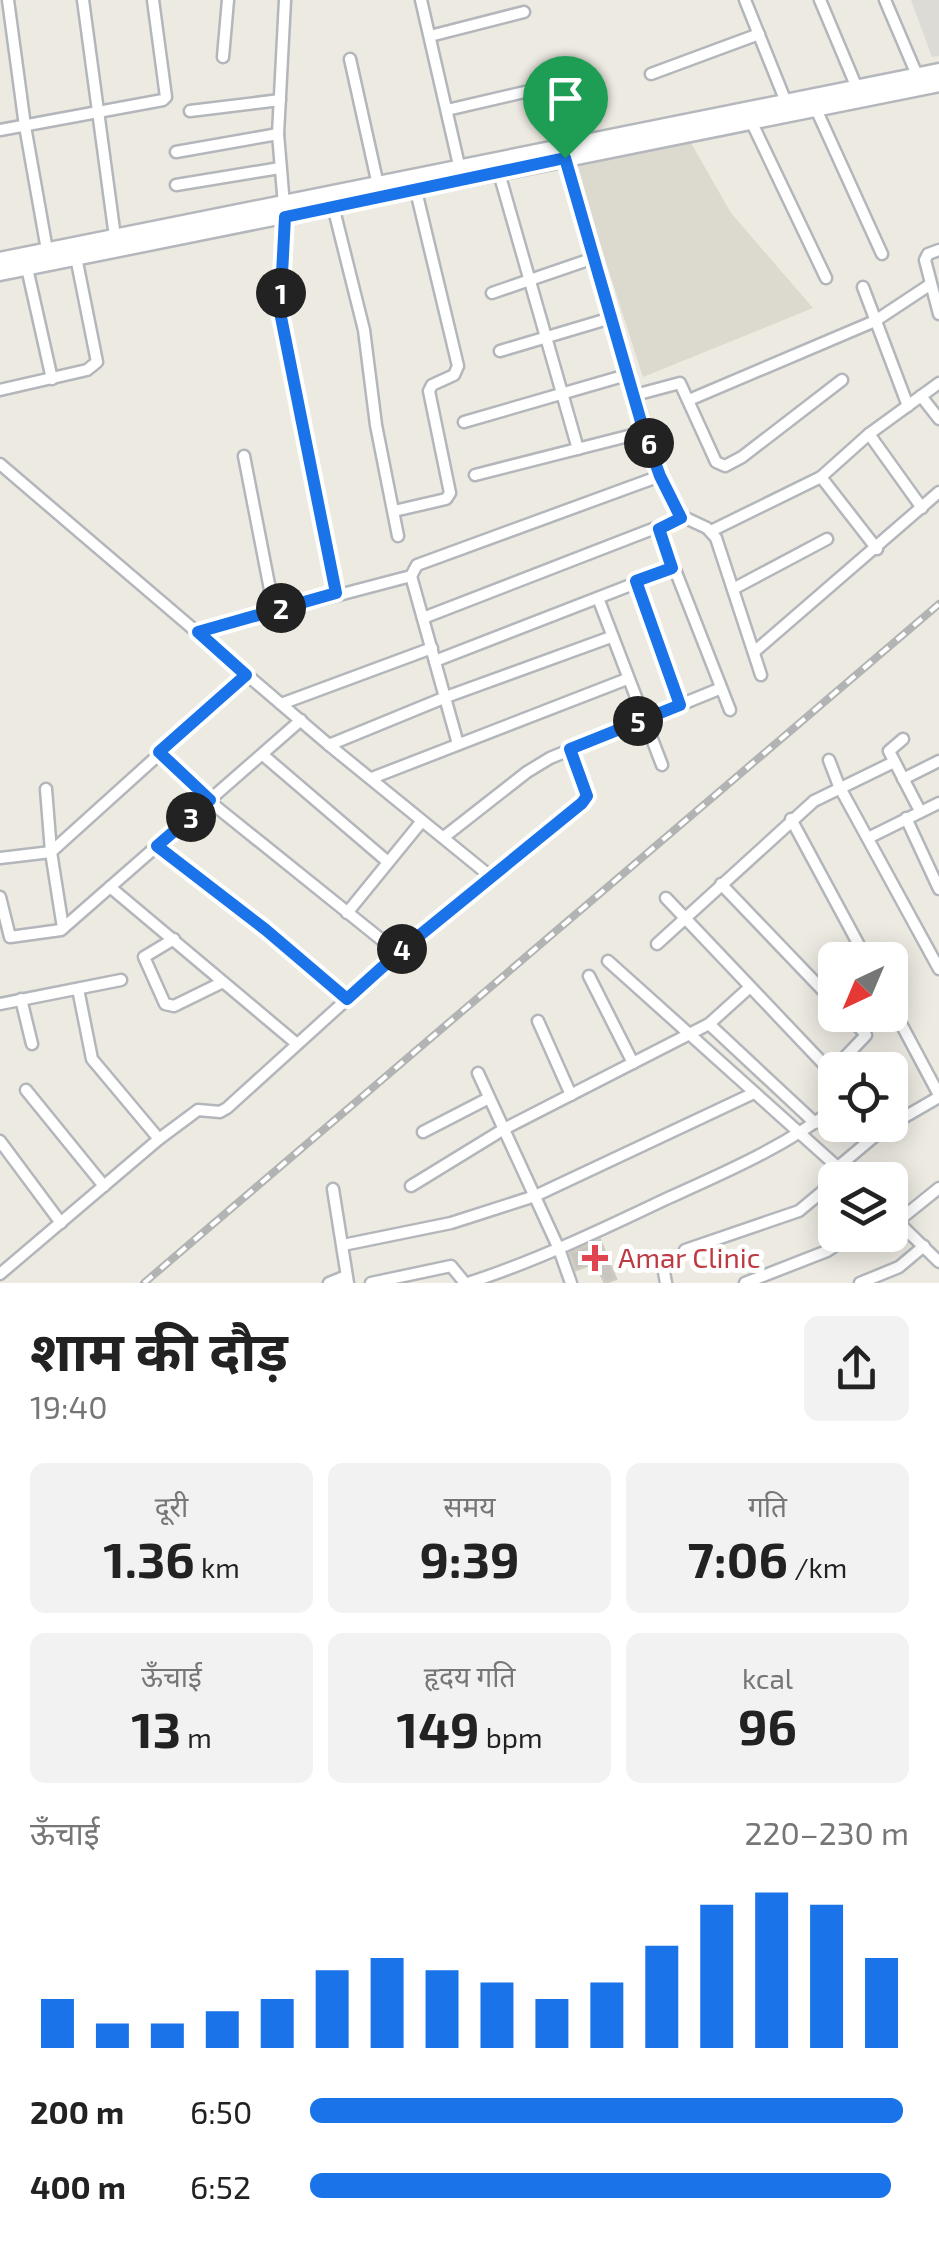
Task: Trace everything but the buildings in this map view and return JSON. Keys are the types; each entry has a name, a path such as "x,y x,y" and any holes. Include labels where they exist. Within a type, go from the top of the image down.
{"main road":[{"path":"0,260 284,210 416,192 461,175 939,71"},
{"path":"0,274 378,185 499,173 939,84"}],"street":[{"path":"8,0 46,250"},
{"path":"83,0 115,238"},
{"path":"0,130 165,99 153,0"},
{"path":"223,57 228,0"},
{"path":"285,0 278,134 284,210 280,312 336,593"},
{"path":"421,0 461,175"},
{"path":"745,0 786,102"},
{"path":"820,0 858,88"},
{"path":"885,0 917,75"},
{"path":"430,36 524,12"},
{"path":"651,74 759,34"},
{"path":"350,59 378,185"},
{"path":"447,110 546,88"},
{"path":"190,111 280,100"},
{"path":"816,108 882,254"},
{"path":"752,122 826,278"},
{"path":"176,152 278,134"},
{"path":"565,158 660,476 681,518 711,531 761,674"},
{"path":"176,185 280,168"},
{"path":"499,173 578,450"},
{"path":"394,511 446,499 450,492 428,391 454,375 458,366 416,192"},
{"path":"332,206 368,346 376,425 398,536"},
{"path":"939,250 926,258 939,314"},
{"path":"0,390 88,370 97,362 76,257"},
{"path":"492,293 594,258"},
{"path":"27,268 52,379"},
{"path":"689,400 875,321 931,284"},
{"path":"863,287 908,406"},
{"path":"500,351 611,318"},
{"path":"464,422 630,374"},
{"path":"635,395 677,382 683,386 716,462 724,466 742,457 842,380"},
{"path":"711,531 821,477 869,434 939,382"},
{"path":"921,396 939,419"},
{"path":"475,475 644,432"},
{"path":"869,434 922,508"},
{"path":"244,456 274,610"},
{"path":"0,464 328,745 490,876"},
{"path":"198,632 411,576 417,566 660,476"},
{"path":"821,477 877,548"},
{"path":"754,652 939,492"},
{"path":"423,618 681,518"},
{"path":"659,529 730,710"},
{"path":"733,589 827,539"},
{"path":"435,661 672,568"},
{"path":"411,576 458,744"},
{"path":"636,581 680,705"},
{"path":"598,598 662,765"},
{"path":"328,745 611,637"},
{"path":"281,704 432,648"},
{"path":"0,858 51,852 246,675"},
{"path":"372,778 627,679"},
{"path":"444,836 527,772 570,749 719,689"},
{"path":"0,897 10,937 64,928 301,720"},
{"path":"904,739 889,749 920,811"},
{"path":"0,1274 198,1110 220,1112 227,1108 398,953 585,799 570,749"},
{"path":"159,752 210,800 398,953"},
{"path":"262,756 388,862"},
{"path":"830,760 868,838 935,951 939,969"},
{"path":"902,779 939,761"},
{"path":"658,944 791,819 840,786 894,762"},
{"path":"46,790 51,852 64,928"},
{"path":"868,838 939,803"},
{"path":"906,818 939,888"},
{"path":"791,819 857,942"},
{"path":"347,914 422,821"},
{"path":"157,846 347,999"},
{"path":"721,884 818,985"},
{"path":"110,887 297,1044"},
{"path":"666,898 818,1058"},
{"path":"174,940 144,956 167,1006 223,982"},
{"path":"608,961 828,1162"},
{"path":"589,976 632,1063"},
{"path":"0,1004 121,980"},
{"path":"412,1186 504,1129 709,1024 750,986"},
{"path":"78,989 92,1058 159,1139"},
{"path":"21,999 32,1044"},
{"path":"538,1021 571,1095"},
{"path":"709,1024 815,1124"},
{"path":"852,1052 866,1035 863,1032"},
{"path":"905,1032 939,1096 908,1112"},
{"path":"478,1074 559,1248 571,1283"},
{"path":"26,1090 104,1186"},
{"path":"343,1246 451,1223 535,1196 754,1093"},
{"path":"424,1132 490,1098"},
{"path":"371,1283 451,1266 466,1283 559,1248 711,1178 818,1122"},
{"path":"0,1141 61,1223"},
{"path":"852,1162 868,1142"},
{"path":"908,1208 939,1188"},
{"path":"329,1283 347,1280 332,1189"},
{"path":"685,1250 799,1211 818,1195"},
{"path":"908,1231 939,1262"},
{"path":"860,1283 899,1267 924,1246"},
{"path":"745,1283 824,1252"}],"shaded area":[{"path":"911,0 939,0 939,56 932,57"},
{"path":"691,143 731,213 813,308 643,377 574,163"}],"railway":[{"path":"144,1283 939,604"}],"place":[{"name":"Amar Clinic","path":"595,1258"}],"route":[{"path":"565,158 644,432 673,508 681,518 659,529 672,568 636,581 680,705 570,749 587,796 582,803 347,999 157,846 210,800 159,752 246,675 198,632 336,593 280,312 285,217 565,158"}]}
